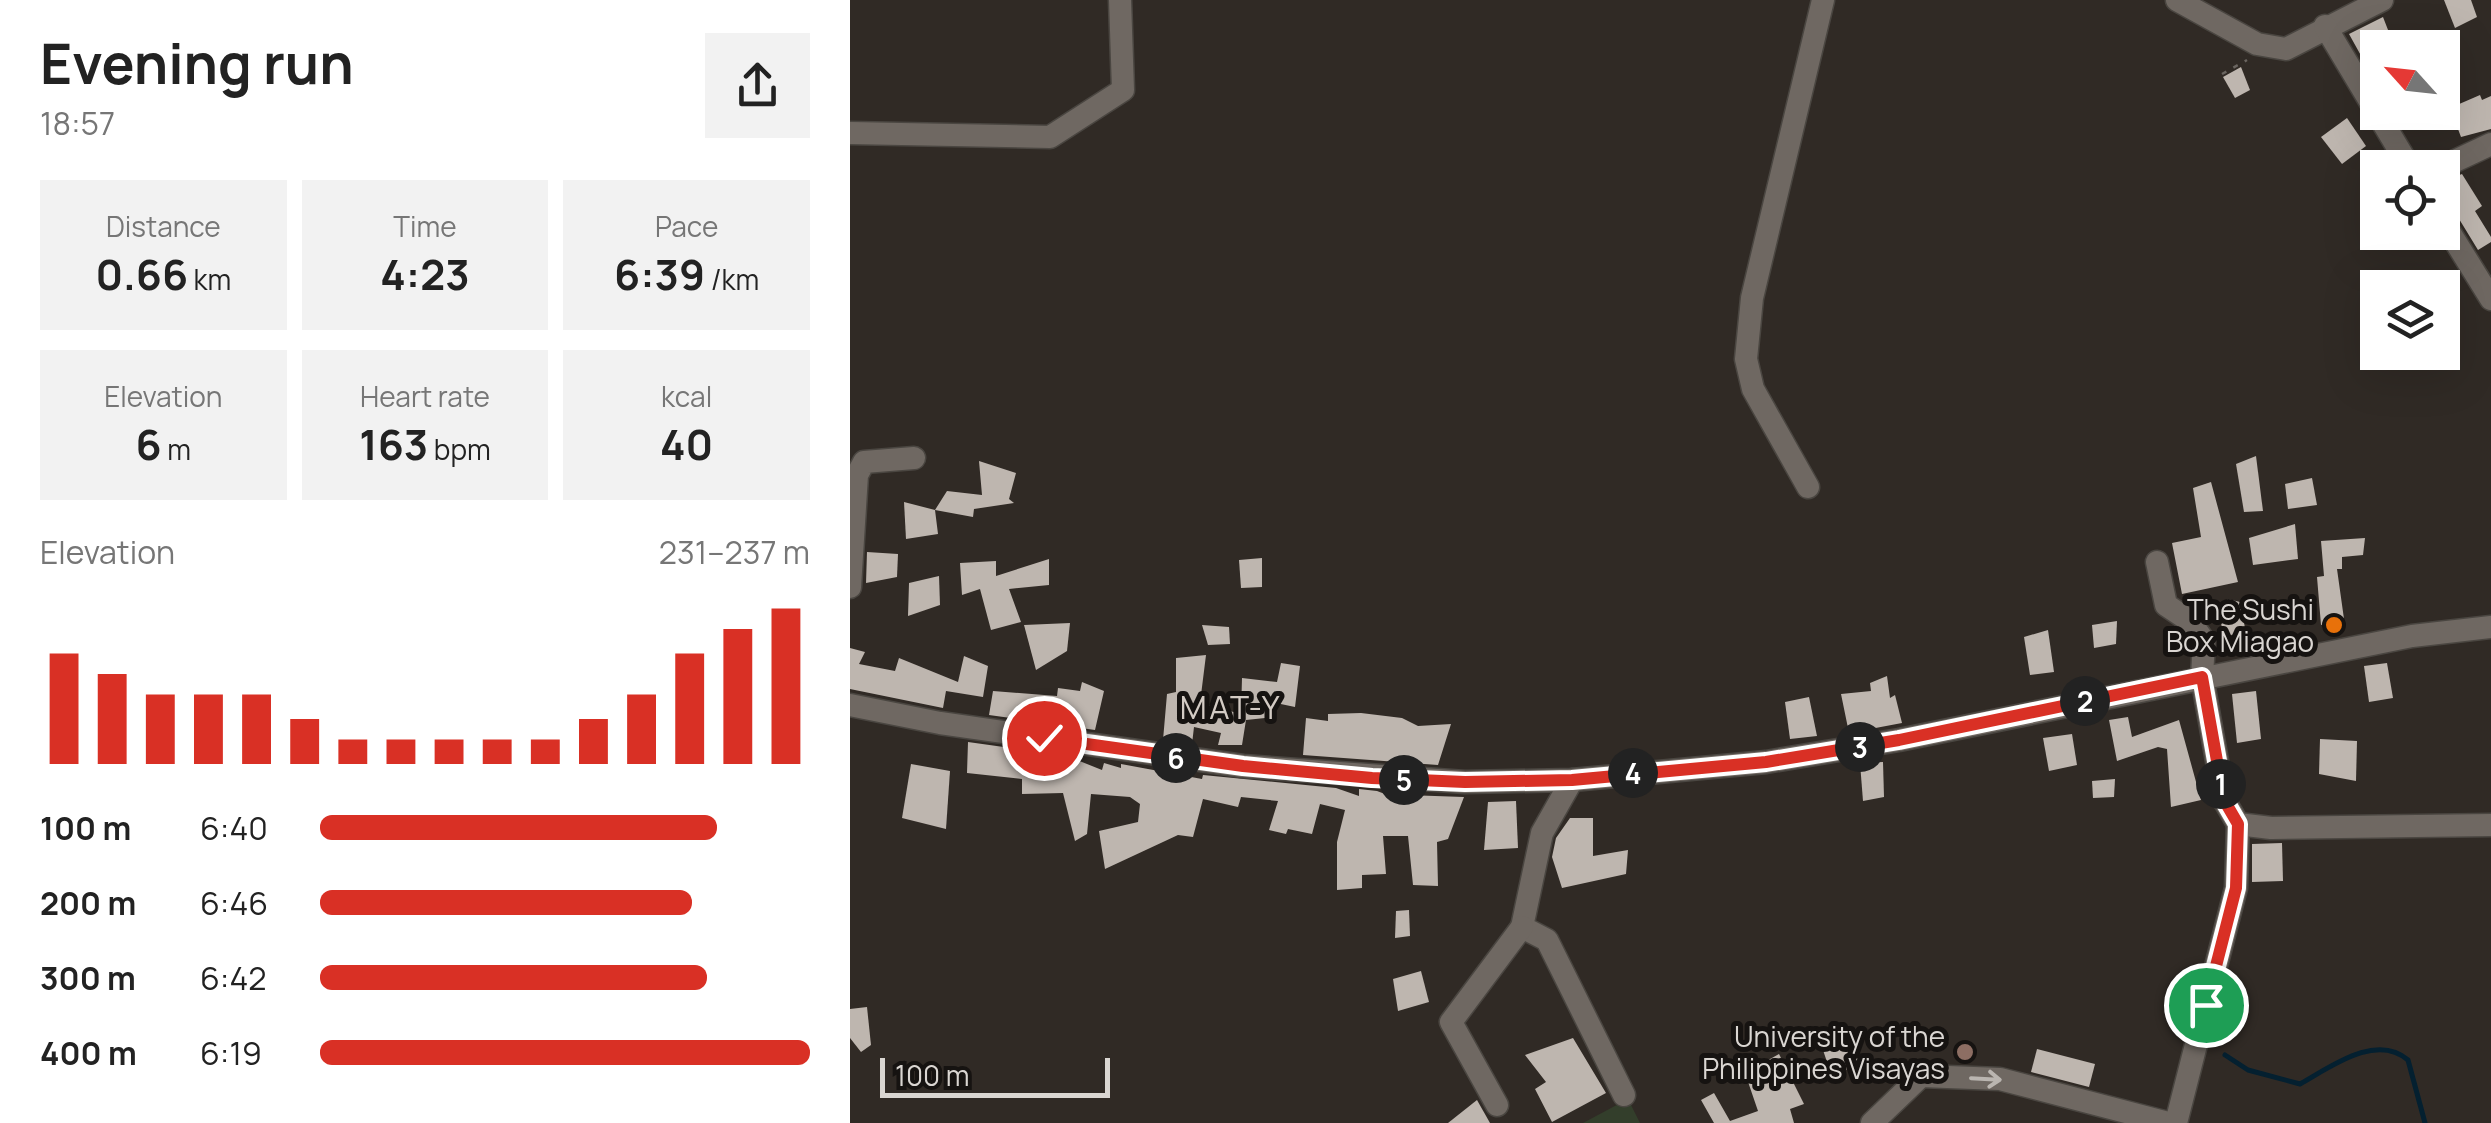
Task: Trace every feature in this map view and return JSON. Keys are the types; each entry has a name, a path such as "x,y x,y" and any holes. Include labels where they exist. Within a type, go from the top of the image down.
{"street":[{"path":"850,132 1050,137 1123,90 1120,0"},
{"path":"1808,487 1753,389 1746,359 1752,298 1823,0"},
{"path":"2177,0 2258,44 2286,48 2382,0"},
{"path":"2324,26 2399,150"},
{"path":"2460,159 2491,144"},
{"path":"2460,249 2491,300"},
{"path":"850,588 856,474 864,462 914,458"},
{"path":"2156,562 2166,605 2190,620 2204,641 2202,677 2224,800 2238,824 2236,888 2176,1123"},
{"path":"850,704 940,723 1243,766 1465,782 1572,780 1766,762 1899,740 2412,636 2491,627"},
{"path":"1497,1106 1452,1022 1522,928 1542,833 1572,780"},
{"path":"2238,824 2271,828 2491,825"},
{"path":"1522,928 1547,940 1624,1095"},
{"path":"1872,1123 1921,1076 2000,1078 2168,1123"}],"green space":[{"path":"1628,1099 1640,1123 1583,1123"}],"building":[{"path":"2444,0 2471,0 2477,17 2455,28"},
{"path":"2383,17 2388,30 2360,30 2360,54 2349,34"},
{"path":"2241,67 2250,90 2235,98 2223,77"},
{"path":"2480,95 2482,100 2491,96 2491,129 2461,137 2460,104"},
{"path":"2347,118 2366,146 2342,164 2321,137"},
{"path":"2460,175 2482,206 2475,211 2491,237 2491,242 2478,250 2460,220"},
{"path":"2256,456 2263,511 2244,512 2236,464"},
{"path":"979,461 1016,473 1009,499 1014,503 974,509 973,517 935,510 947,491 982,495"},
{"path":"2312,478 2317,505 2288,509 2285,484"},
{"path":"2211,482 2238,582 2182,594 2172,543 2201,537 2193,488"},
{"path":"904,502 935,510 938,534 906,539"},
{"path":"2295,524 2298,559 2253,565 2249,538"},
{"path":"2365,538 2363,555 2342,557 2342,569 2337,569 2344,619 2321,625 2317,577 2324,576 2321,541"},
{"path":"867,552 898,554 897,577 866,583"},
{"path":"1262,558 1262,587 1241,588 1239,560"},
{"path":"1049,559 1049,585 1009,589 1021,622 991,630 980,589 962,595 960,563 996,561 996,576"},
{"path":"939,576 940,605 908,616 909,583"},
{"path":"2228,599 2240,602 2246,633 2223,636 2219,608"},
{"path":"2117,621 2116,644 2094,648 2092,625"},
{"path":"1070,623 1067,651 1036,670 1024,625"},
{"path":"1202,625 1229,627 1230,644 1208,645"},
{"path":"2048,630 2054,672 2030,675 2024,637"},
{"path":"850,648 865,652 859,664 895,671 899,658 958,682 964,656 988,666 983,697 946,691 943,708 850,689"},
{"path":"1206,655 1200,703 1241,714 1242,678 1277,682 1281,663 1300,666 1295,707 1267,701 1265,718 1246,720 1242,745 1218,745 1221,733 1194,727 1192,744 1163,740 1167,694 1176,692 1176,658"},
{"path":"2387,663 2393,698 2369,702 2364,666"},
{"path":"1887,676 1890,698 1895,695 1902,723 1849,733 1841,694 1871,691 1870,683"},
{"path":"1082,682 1104,691 1095,730 989,715 993,691 1057,696 1058,688 1080,691"},
{"path":"2256,691 2261,739 2237,743 2232,694"},
{"path":"1809,697 1817,736 1790,739 1785,702"},
{"path":"1328,714 1402,718 1418,726 1451,724 1438,765 1303,755 1306,718 1328,721"},
{"path":"2128,717 2132,737 2179,720 2201,800 2171,807 2167,749 2158,747 2117,761 2109,720"},
{"path":"2072,734 2077,765 2049,771 2043,738"},
{"path":"2320,739 2357,741 2356,781 2319,774"},
{"path":"968,742 1067,756 1102,770 1104,763 1121,768 1121,764 1202,779 1203,775 1336,788 1359,796 1359,789 1406,802 1406,795 1464,797 1448,839 1437,842 1438,886 1413,885 1408,836 1383,836 1386,874 1362,875 1362,888 1337,890 1337,842 1345,810 1320,804 1312,834 1288,829 1286,834 1269,830 1278,801 1241,797 1238,807 1203,799 1193,837 1178,835 1105,869 1099,831 1138,822 1140,804 1130,797 1091,794 1087,834 1075,841 1063,793 1022,794 1022,779 967,773"},
{"path":"1883,762 1884,797 1863,801 1860,763"},
{"path":"911,764 950,771 946,829 902,818"},
{"path":"2115,779 2114,797 2093,798 2092,781"},
{"path":"1516,801 1518,848 1484,850 1488,802"},
{"path":"1570,818 1593,818 1593,856 1628,850 1626,874 1562,888 1552,857 1556,838"},
{"path":"2282,843 2283,881 2252,882 2252,844"},
{"path":"1409,910 1410,936 1395,938 1396,911"},
{"path":"1421,971 1429,1002 1398,1011 1393,979"},
{"path":"867,1007 871,1045 861,1052 850,1038 850,1009"},
{"path":"1852,1033 1859,1066 1831,1074 1822,1047"},
{"path":"1573,1038 1606,1093 1552,1122 1535,1089 1546,1082 1525,1055"},
{"path":"2037,1049 2095,1064 2089,1087 2031,1072"},
{"path":"1779,1054 1804,1104 1790,1109 1794,1123 1714,1123 1701,1100 1714,1093 1730,1121 1758,1111 1745,1073"},
{"path":"1477,1100 1490,1123 1448,1123"}],"waterway":[{"path":"2225,1055 2248,1070 2300,1084 2367,1051 2395,1052 2408,1060 2425,1123"}],"place":[{"name":"The Sushi Box Miagao","path":"2334,625"},
{"name":"University of the Philippines Visayas","path":"1965,1052"}],"district":[{"name":"MAT-Y","path":"1231,707"}],"route":[{"path":"1044,738 1243,766 1372,778 1465,782 1572,780 1766,762 1899,740 2202,677 2224,800 2238,824 2236,888 2206,1005"}]}
